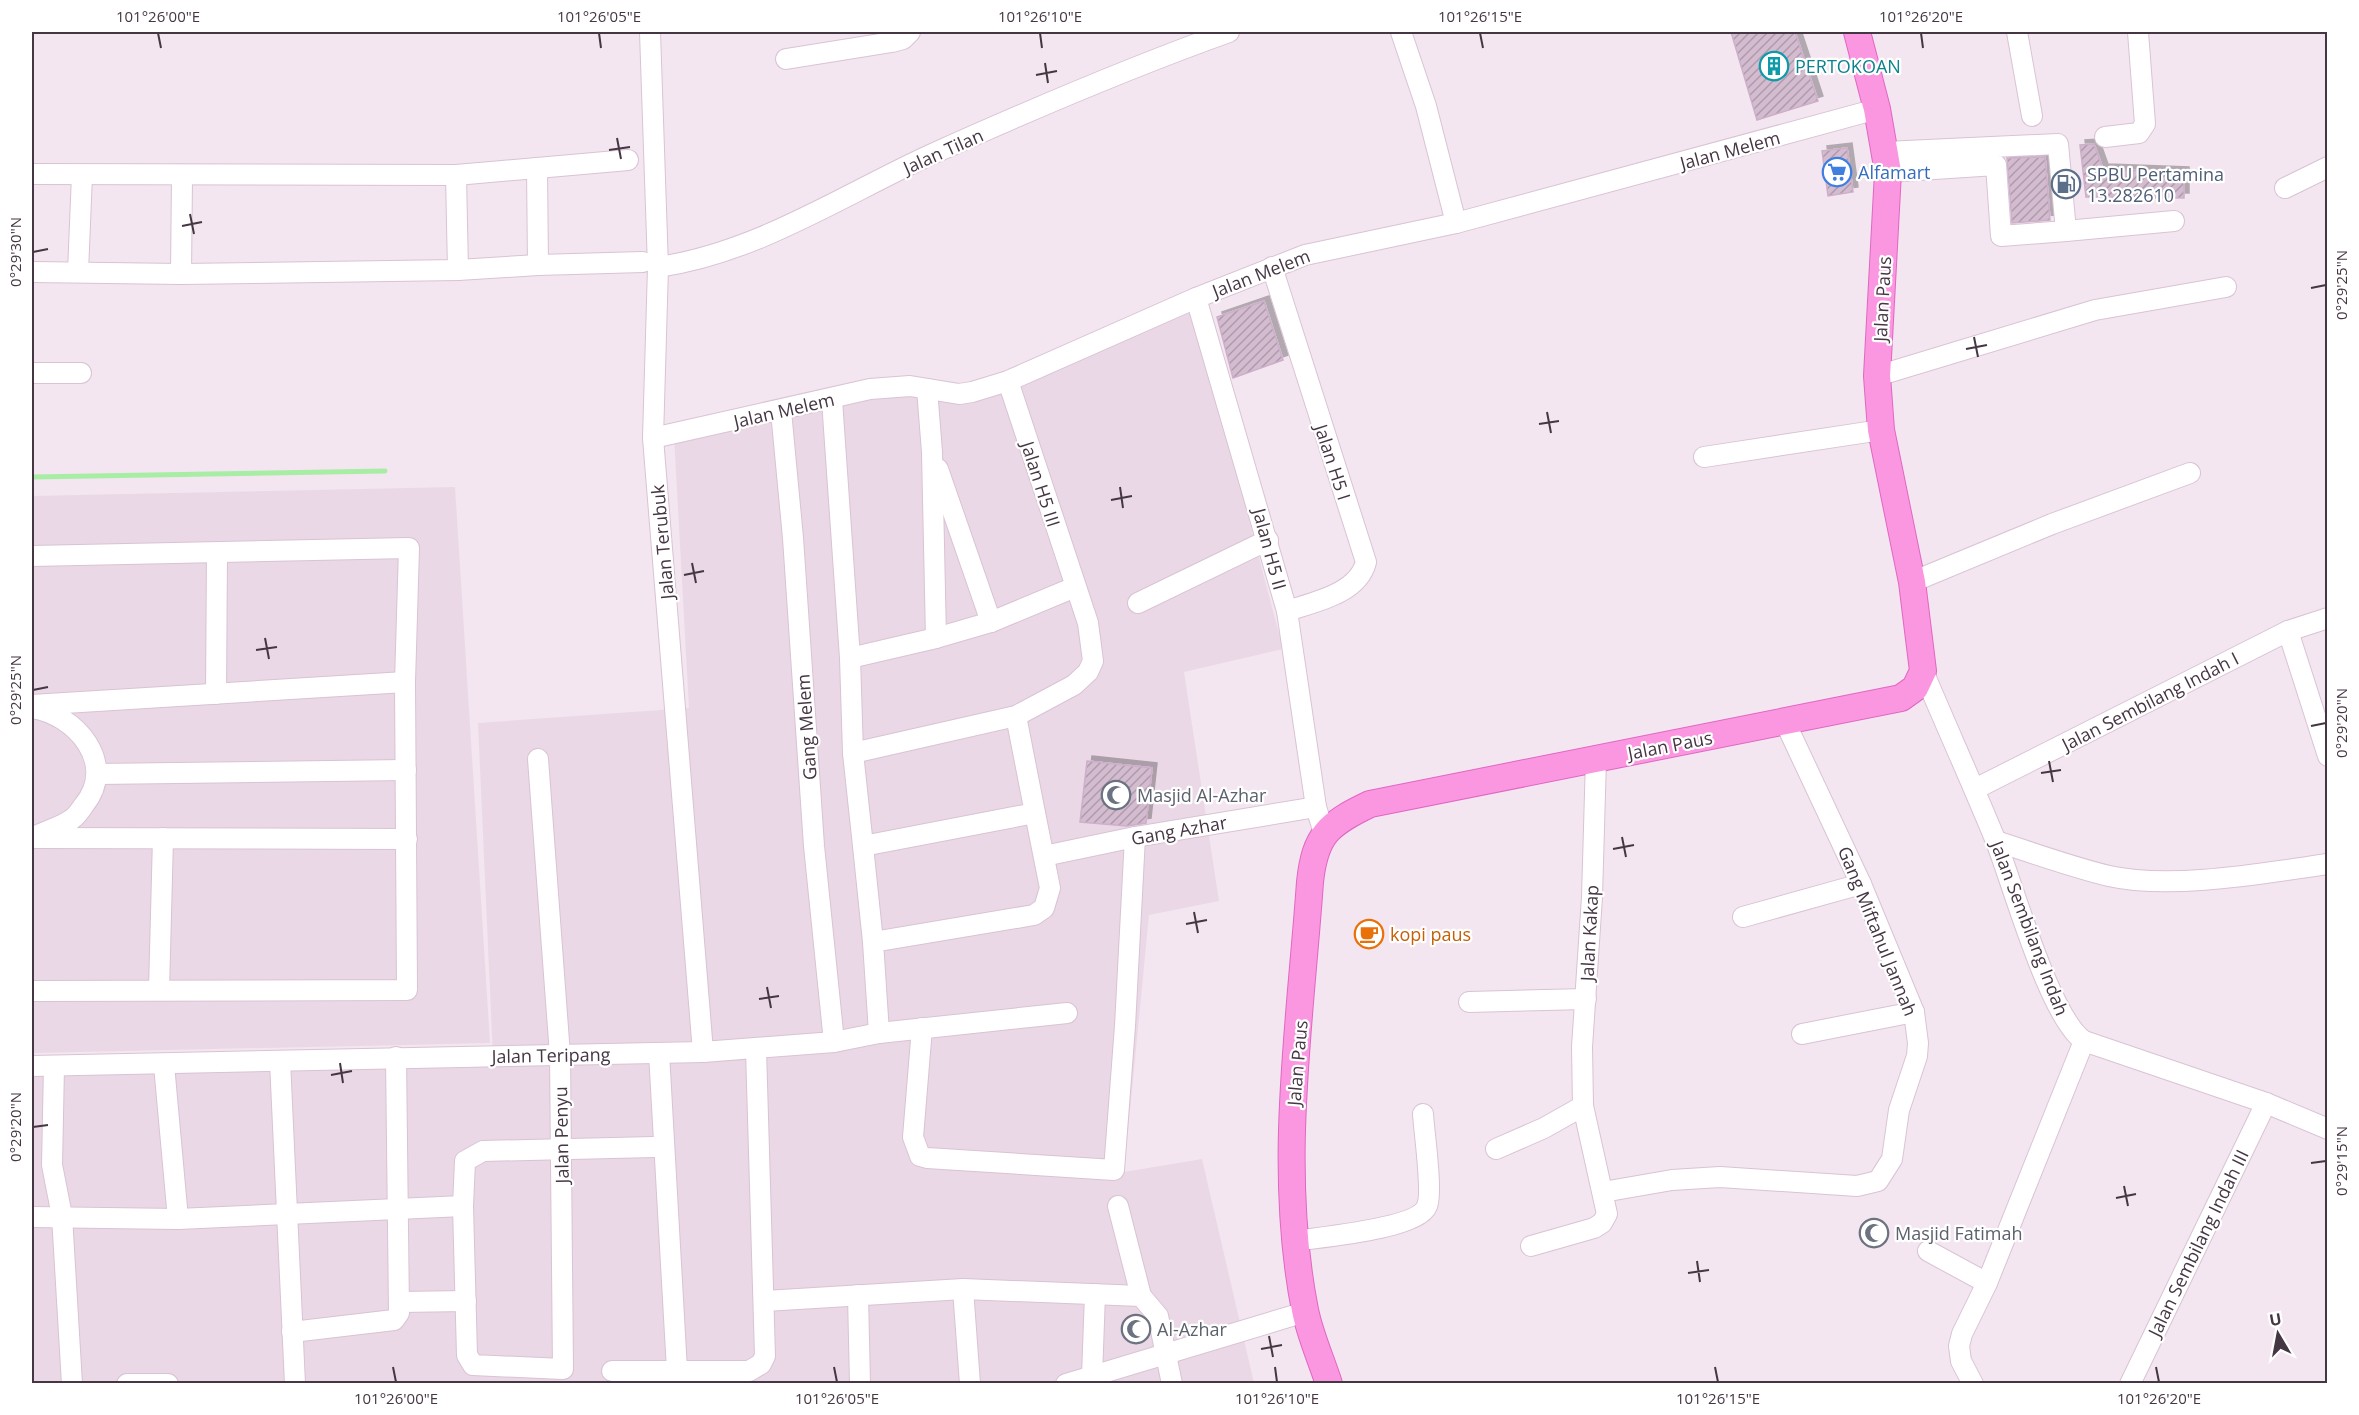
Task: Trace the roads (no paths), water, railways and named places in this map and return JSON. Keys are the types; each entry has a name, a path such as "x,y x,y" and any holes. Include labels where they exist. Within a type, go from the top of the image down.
{"main road":[{"name":"Jalan Paus","path":"1329,1383 1305,1312 1295,1241 1290,1144 1312,858 1324,832 1335,822 1370,804 1901,698 1915,688 1923,671 1912,582 1881,430 1877,376 1887,162 1877,109 1857,32"}],"street":[{"name":"Jalan Terubuk","path":"650,32 653,438 703,1052"},
{"path":"786,58 892,42 903,39 910,32"},
{"name":"Jalan Tilan","path":"32,272 181,274 458,270 694,262 750,243 930,155 1157,58 1229,32"},
{"path":"1401,32 1425,106 1456,223"},
{"path":"2017,32 2032,116"},
{"path":"2105,137 2139,134 2145,124 2138,32"},
{"name":"Jalan Melem","path":"653,438 890,387 927,388 959,394 1008,381 1196,298 1272,267 1330,248 1456,223 1877,109"},
{"path":"1887,162 2058,144 2066,231"},
{"path":"32,174 182,177 456,175 628,160"},
{"path":"1887,162 1996,165 2001,236 2174,221"},
{"path":"2284,188 2328,166"},
{"path":"537,168 538,266"},
{"path":"78,272 82,175"},
{"path":"456,175 458,270"},
{"path":"181,274 182,177"},
{"name":"Jalan H5 I","path":"1272,267 1366,562 1359,579 1349,586 1324,599 1287,611"},
{"path":"1877,376 2095,310 2226,287"},
{"name":"Jalan H5 II","path":"1196,298 1287,611 1316,807 1324,832"},
{"path":"32,373 81,373"},
{"name":"Jalan H5 III","path":"1008,381 1088,623 1093,662 1088,672 1074,685 1016,716"},
{"path":"927,388 933,452 936,638"},
{"path":"832,400 850,658 853,753 873,942 879,1033"},
{"name":"Gang Melem","path":"781,411 793,538 814,846 834,1042"},
{"path":"1704,457 1881,430"},
{"path":"933,452 991,622"},
{"path":"1912,582 2052,524 2190,473"},
{"path":"1138,603 1268,540"},
{"path":"32,556 410,548 405,682 407,990 32,991"},
{"path":"216,694 217,552"},
{"path":"850,658 936,638 991,622 1075,586"},
{"name":"Jalan Sembilang Indah I","path":"1975,789 2288,631 2328,618"},
{"path":"2288,631 2328,756"},
{"name":"Jalan Sembilang Indah","path":"1923,671 1975,789 2060,1010 2073,1034 2084,1041"},
{"path":"32,706 405,682"},
{"path":"32,706 45,710 84,736 98,767 94,793 72,819 32,838"},
{"path":"853,753 1016,716 1050,894 1044,908 1034,915 873,942"},
{"name":"Gang Miftahul Jannah","path":"1603,1191 1672,1180 1720,1177 1857,1186 1878,1180 1892,1159 1899,1110 1917,1056 1914,1012 1861,884 1785,722"},
{"name":"Jalan Penyu","path":"466,1301 467,1355 473,1365 563,1369 560,1055 538,759"},
{"name":"Jalan Kakap","path":"1531,1246 1594,1228 1602,1223 1607,1215 1583,1106 1582,1047 1596,759"},
{"path":"97,774 406,770"},
{"name":"Gang Azhar","path":"1044,856 1135,837 1316,807"},
{"path":"863,846 1035,813"},
{"path":"922,1028 913,1137 920,1155 927,1158 1114,1170 1125,1026 1135,837"},
{"path":"32,838 407,839"},
{"path":"159,990 163,838"},
{"path":"1996,841 2110,876 2133,879 2240,876 2328,864"},
{"path":"1743,917 1861,884"},
{"path":"1469,1002 1586,999"},
{"path":"1802,1034 1914,1012"},
{"name":"Jalan Teripang","path":"32,1066 703,1052 834,1042 879,1033 1067,1013"},
{"path":"1973,1383 1962,1366 1959,1346 1987,1283 2084,1041 2266,1103 2328,1129"},
{"path":"612,1371 749,1371 761,1364 766,1351 756,1049"},
{"path":"659,1053 677,1371"},
{"path":"292,1332 393,1320 399,1313 396,1057"},
{"path":"280,1061 295,1383"},
{"path":"164,1065 178,1219"},
{"path":"54,1066 52,1165 62,1216 72,1383"},
{"name":"Jalan Sembilang Indah III","path":"2130,1383 2266,1103"},
{"path":"1496,1149 1544,1128 1583,1106"},
{"path":"1295,1241 1403,1223 1423,1212 1429,1199 1423,1114"},
{"path":"400,1302 466,1301 464,1164 474,1154 483,1151 654,1147"},
{"path":"32,1217 178,1219 399,1211 463,1206"},
{"path":"1118,1206 1141,1296 1158,1316 1164,1355 1172,1383"},
{"path":"1928,1251 1987,1283"},
{"path":"765,1300 963,1289 1141,1296"},
{"path":"963,1289 970,1383"},
{"path":"1092,1376 1095,1294"},
{"path":"858,1295 860,1383"},
{"path":"1066,1383 1305,1312"},
{"path":"127,1383 168,1383"}],"waterway":[{"path":"32,477 385,471"}],"place":[{"name":"PERTOKOAN","path":"1774,66"},
{"name":"Alfamart","path":"1837,172"},
{"name":"SPBU Pertamina 13.282610","path":"2066,184"},
{"name":"Masjid Al-Azhar","path":"1116,795"},
{"name":"kopi paus","path":"1369,934"},
{"name":"Masjid Fatimah","path":"1874,1233"},
{"name":"Al-Azhar","path":"1136,1329"}]}
